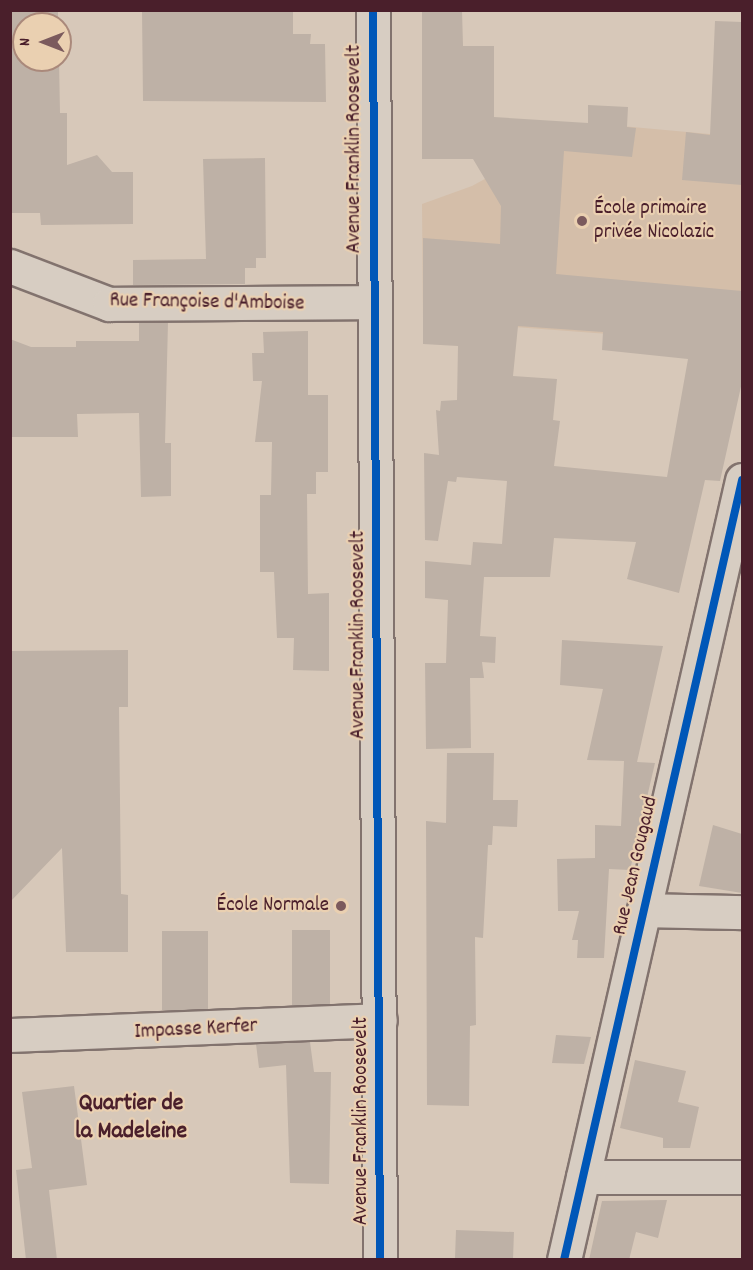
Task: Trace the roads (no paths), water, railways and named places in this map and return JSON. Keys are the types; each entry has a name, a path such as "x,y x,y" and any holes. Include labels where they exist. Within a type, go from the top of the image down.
{"main road":[{"name":"Avenue Franklin Roosevelt","path":"373,10 380,1260"},
{"name":"Rue Françoise d'Amboise","path":"10,266 109,304 374,302"},
{"name":"Rue Jean Gougaud","path":"564,1260 742,480"},
{"path":"644,910 742,912"},
{"name":"Impasse Kerfer","path":"10,1035 380,1020"},
{"path":"583,1177 742,1177"}],"place":[{"name":"École primaire privée Nicolazic","path":"582,221"},
{"name":"École Normale","path":"341,906"}],"district":[{"name":"Quartier de la Madeleine","path":"131,1119"}]}
